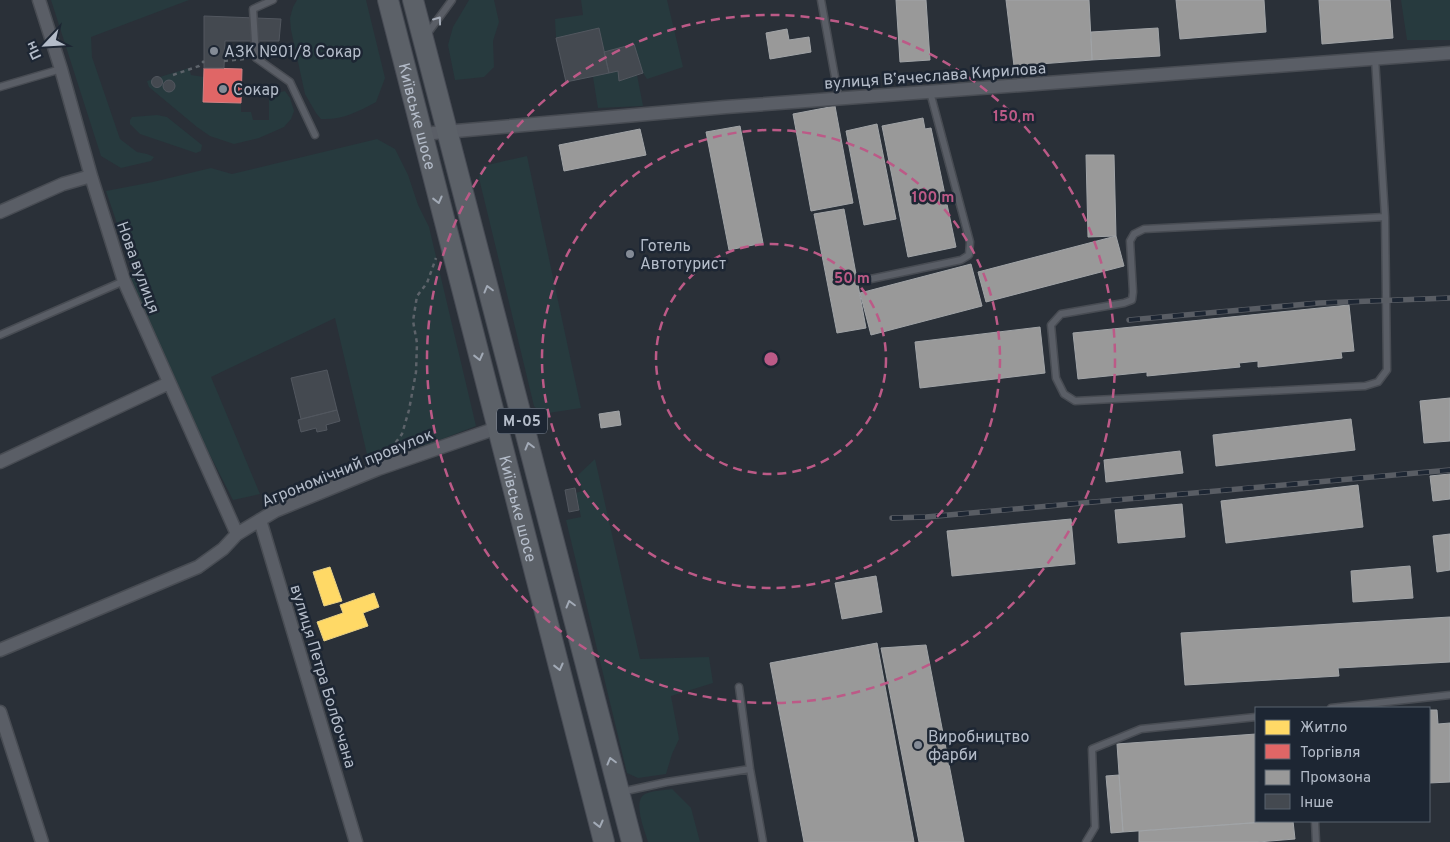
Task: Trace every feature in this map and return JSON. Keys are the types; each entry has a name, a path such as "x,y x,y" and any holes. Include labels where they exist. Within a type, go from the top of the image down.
{"main road":[{"name":"Київське шосе","path":"388,0 604,842"},
{"name":"М-05","path":"413,0 632,842"}],"street":[{"name":"Нова вулиця","path":"39,0 124,281 237,534"},
{"name":"вулиця Вʼячеслава Кирилова","path":"422,134 839,98 1450,53"},
{"path":"0,212 64,184 91,176"},
{"path":"0,462 169,383"},
{"name":"Агрономічний провулок","path":"0,650 198,567 223,549 237,534 275,510 378,469 497,428"},
{"name":"вулиця Петра Болбочана","path":"260,520 356,842"},
{"path":"0,712 42,842"}],"lane":[{"path":"274,0 253,9 256,58 290,82 315,135"},
{"path":"423,40 452,0"},
{"path":"821,0 839,98"},
{"path":"1375,58 1385,217 1387,370 1378,382 1365,386 1074,401 1064,394 1056,378 1050,324 1061,314 1132,300 1130,241 1134,234 1144,230 1385,217"},
{"path":"0,87 61,69"},
{"path":"866,280 961,260 969,255 970,242 930,92"},
{"path":"0,336 124,281"},
{"path":"739,687 750,769 763,842"},
{"path":"1340,707 1450,695"},
{"path":"1086,842 1095,826 1092,749 1141,729 1255,717"},
{"path":"619,792 750,769"},
{"path":"1315,822 1316,842"}],"path":[{"path":"224,61 256,58"},
{"path":"173,75 199,66 204,61"},
{"path":"378,469 402,434 409,410 416,372 417,343 413,321 417,296 427,284 433,266 448,236"}],"green space":[{"path":"51,0 189,0 91,37 92,57 120,139 137,152 154,157 151,161 121,168 101,156"},
{"path":"297,0 366,0 385,78 376,102 343,117 321,119 316,113 305,94 291,30 290,18"},
{"path":"469,0 494,0 499,22 493,41 494,67 484,77 455,80 448,45 453,27"},
{"path":"581,0 667,0 683,67 647,79 643,73 637,75 643,106 598,108 593,77 566,82 556,38 555,19 583,15"},
{"path":"1401,0 1450,0 1450,40 1407,40"},
{"path":"189,68 191,75 204,77 203,102 241,103 241,112 251,112 253,120 269,120 269,100 272,94 285,91 290,98 294,111 291,119 284,127 259,138 234,144 210,136 149,87 147,81"},
{"path":"157,115 167,117 202,145 201,151 196,153 140,134 130,124 132,117"},
{"path":"377,139 395,149 408,175 418,205 429,227 476,426 370,467 335,318 211,377 260,494 233,500 171,379 128,279 133,271 106,191 211,168 232,174"},
{"path":"527,156 581,408 542,414 534,406 479,178 483,166"},
{"path":"595,459 640,659 709,657 713,683 671,696 679,739 666,774 638,778 627,773 566,520 581,517 576,493 582,491 578,475"},
{"path":"672,789 691,808 700,842 648,842 639,809 641,798 645,794 654,791"}],"building: Житло":[{"path":"330,567 342,601 324,606 313,572"},
{"path":"374,593 379,607 363,613 368,626 324,641 317,622 343,613 340,605"}],"building: Торгівля":[{"name":"Сокар","path":"204,68 242,69 241,103 203,102"}],"building: Промзона":[{"path":"896,0 926,0 930,60 900,62"},
{"path":"1006,0 1089,0 1092,60 1014,66"},
{"path":"1176,0 1264,0 1266,32 1180,39"},
{"path":"1319,0 1390,0 1393,38 1322,44"},
{"path":"1158,28 1160,56 1092,60 1091,32"},
{"path":"787,29 789,40 809,37 811,52 770,59 766,33"},
{"path":"835,106 853,203 811,211 793,114"},
{"path":"923,118 925,129 931,128 956,247 908,257 882,126"},
{"path":"877,124 896,219 864,225 846,131"},
{"path":"740,126 763,243 729,250 706,132"},
{"path":"640,129 646,155 564,171 559,145"},
{"path":"1086,155 1114,155 1116,236 1088,237"},
{"path":"844,209 866,328 837,333 814,214"},
{"path":"1116,236 1124,266 986,302 978,272"},
{"path":"971,264 982,306 871,335 860,293"},
{"path":"1349,305 1354,351 1341,352 1342,358 1258,367 1258,361 1239,363 1240,367 1147,376 1147,372 1078,379 1073,333"},
{"path":"1040,327 1045,373 920,388 915,342"},
{"path":"1450,398 1450,441 1424,443 1420,401"},
{"path":"619,411 621,425 601,428 599,414"},
{"path":"1351,419 1355,450 1216,466 1213,435"},
{"path":"1180,451 1183,473 1106,482 1104,460"},
{"path":"1450,474 1450,499 1433,501 1430,476"},
{"path":"1358,485 1363,527 1226,543 1221,501"},
{"path":"1182,504 1185,537 1118,543 1115,510"},
{"path":"1071,519 1075,564 952,576 947,531"},
{"path":"1450,534 1450,570 1437,572 1433,536"},
{"path":"1410,566 1413,598 1353,602 1351,571"},
{"path":"876,576 882,612 842,619 835,583"},
{"path":"1450,617 1450,662 1338,668 1339,676 1185,685 1181,633"},
{"path":"877,643 914,842 804,842 770,663"},
{"path":"926,645 964,842 919,842 881,648"},
{"path":"1430,710 1437,710 1438,724 1450,723 1450,782 1430,783"},
{"path":"1255,734 1255,822 1265,822 1123,832 1117,744"},
{"path":"1119,775 1123,832 1111,833 1106,776"},
{"path":"1265,822 1293,822 1295,839 1258,842 1139,842 1139,831"}],"building: Інше":[{"name":"АЗК №01/8 Сокар","path":"204,16 281,19 279,41 225,41 224,68 204,68"},
{"path":"599,28 609,73 566,82 556,38"},
{"path":"634,44 643,73 619,81 618,71 609,73 604,52"},
{"path":"157,76 163,82 157,88 151,82"},
{"path":"171,80 174,81 174,91 167,92 164,91 163,84 164,81"},
{"path":"327,370 337,410 301,419 291,378"},
{"path":"337,410 340,421 326,425 327,430 317,432 316,428 301,432 298,420"},
{"path":"575,488 579,510 569,512 565,490"}],"railway":[{"path":"1129,320 1319,303 1450,298"},
{"path":"892,518 926,517 1450,470"}],"place":[{"name":"АЗК №01/8 Сокар","path":"214,51"},
{"name":"Сокар","path":"223,89"},
{"name":"Готель Автотурист","path":"630,254"},
{"name":"Виробництво фарби","path":"918,745"}]}
